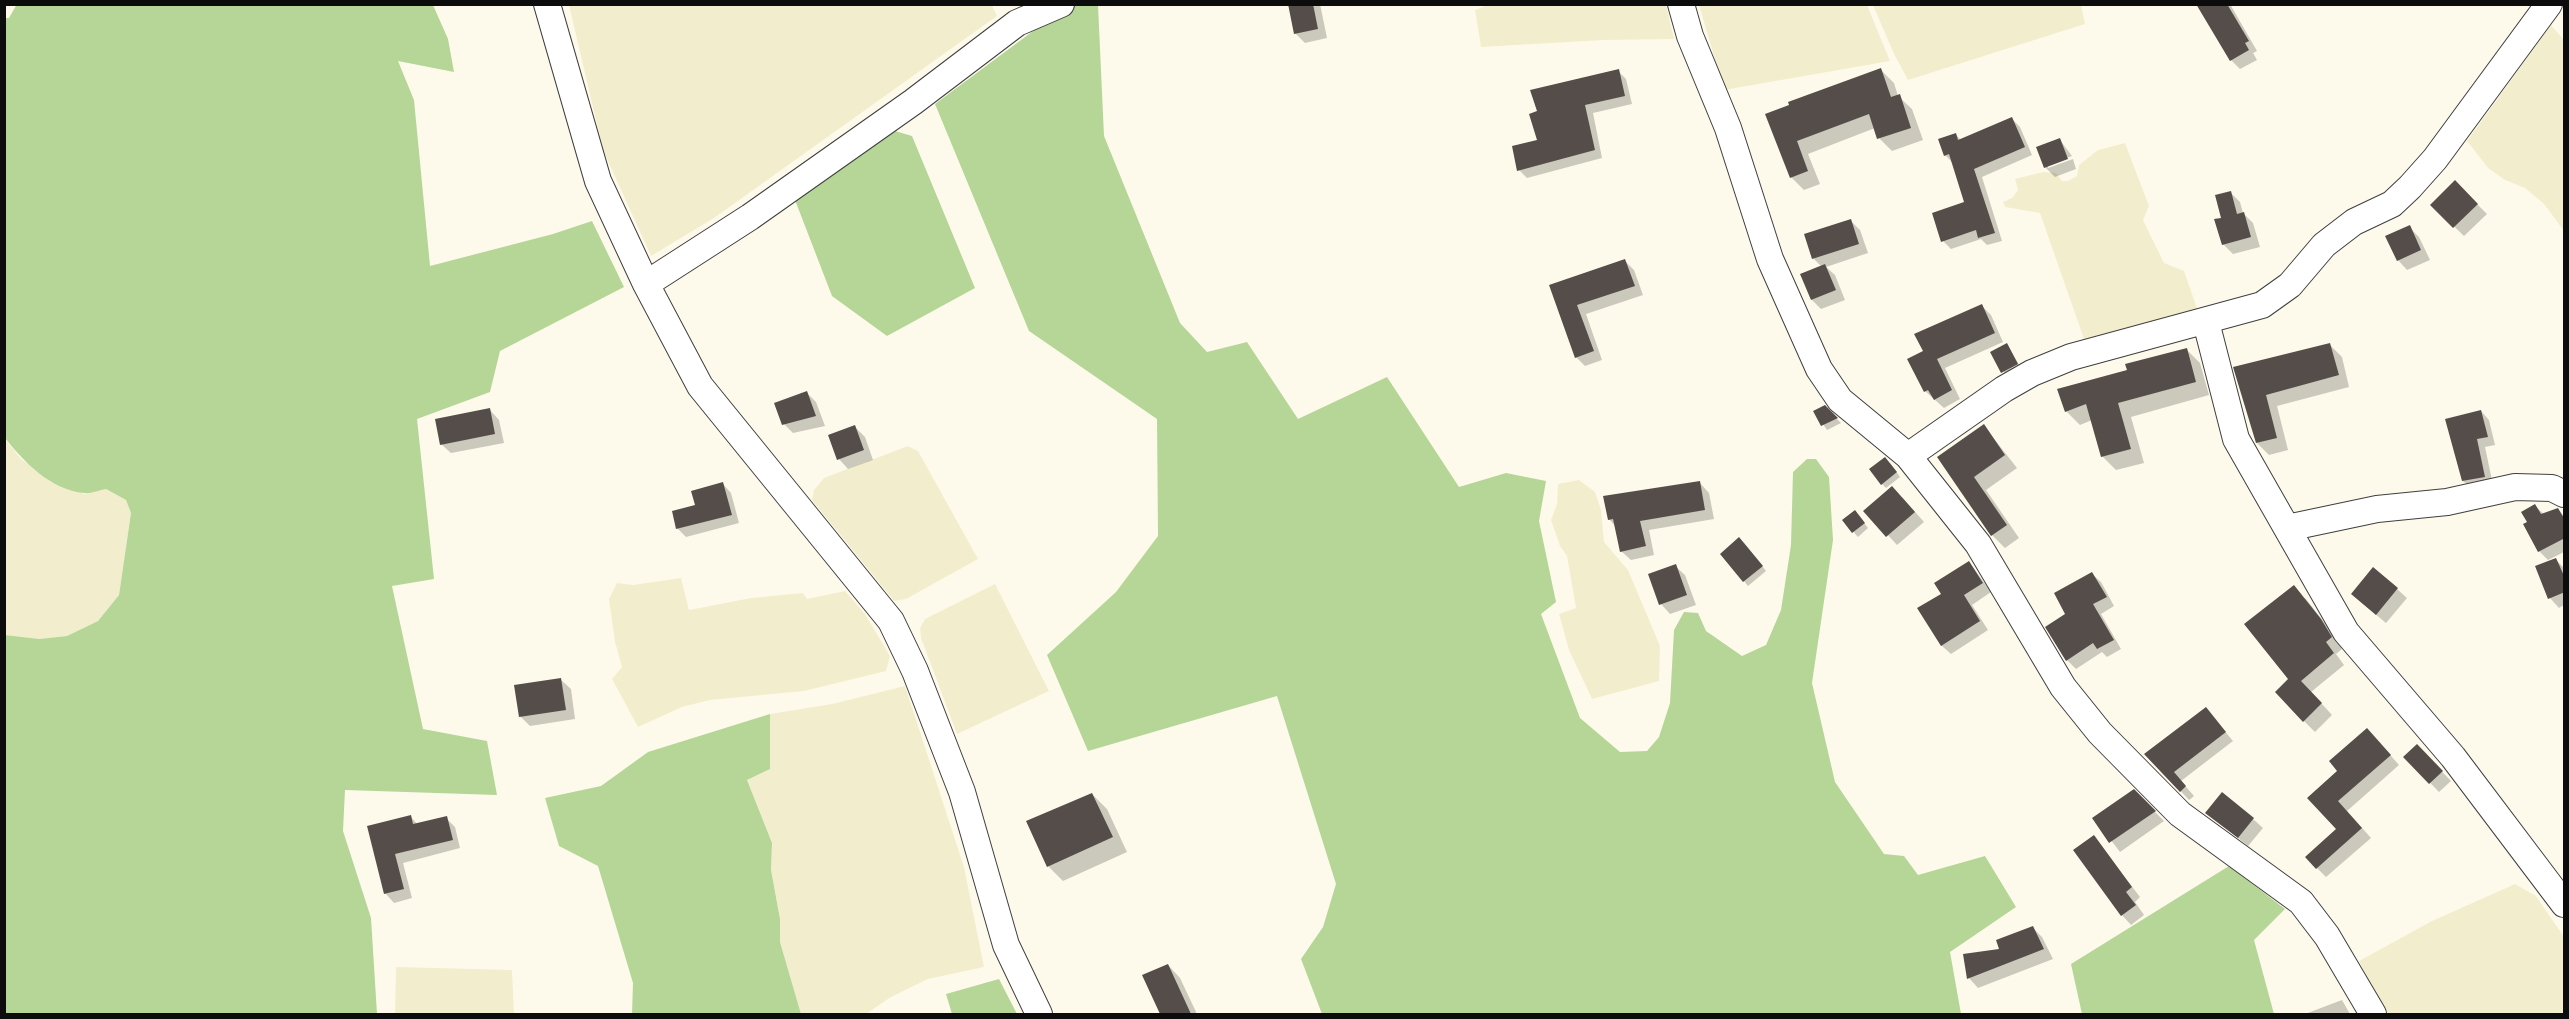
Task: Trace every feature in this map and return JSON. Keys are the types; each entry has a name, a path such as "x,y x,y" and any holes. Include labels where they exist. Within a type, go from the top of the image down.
{"street":[{"path":"547,4 598,181 646,284 700,386 891,621 915,671 962,792 1006,945 1039,1014"},
{"path":"646,284 750,217 913,102 1017,23 1061,4"},
{"path":"1681,4 1690,36 1728,128 1770,259 1819,369 1840,400 1908,456 1978,544 2063,687 2100,733 2180,814 2301,902 2326,936 2373,1014"},
{"path":"1908,456 2004,388 2031,373 2071,357 2262,305 2290,285 2324,245 2354,222 2392,204 2410,187 2435,159 2548,4"},
{"path":"2557,4 2565,13"},
{"path":"2206,322 2236,439 2346,632 2453,757 2565,904"},
{"path":"2287,528 2377,508 2447,502 2515,487 2552,488 2565,494"}],"shaded area":[{"path":"1490,4 1666,5 1674,39 1604,40 1481,47 1475,10"},
{"path":"569,5 992,5 997,16 714,218 651,256 603,150"},
{"path":"1699,5 1867,5 1890,61 1724,90"},
{"path":"1873,5 2081,5 2085,24 1908,80"},
{"path":"2551,25 2564,40 2564,231 2544,204 2525,188 2505,180 2488,168 2467,141"},
{"path":"2125,143 2149,206 2143,220 2164,263 2184,271 2199,314 2085,342 2040,213 2005,207 2003,202 2012,198 2018,190 2015,179 2043,172 2056,173 2062,181 2068,181 2077,176 2079,165 2098,150"},
{"path":"4,438 22,460 84,494 106,489 126,500 131,513 119,595 98,621 67,636 39,639 5,635"},
{"path":"908,446 918,451 978,559 906,599 894,601 812,500 814,490 824,478"},
{"path":"1579,480 1595,492 1601,510 1604,542 1628,570 1660,646 1659,681 1592,699 1569,650 1559,614 1576,608 1567,556 1560,546 1551,520 1557,504 1558,484"},
{"path":"681,578 689,610 751,598 803,593 807,599 845,591 865,614 890,656 886,671 804,691 710,700 682,707 638,727 612,679 622,667 615,642 609,599 617,583 633,585"},
{"path":"995,584 1049,691 957,734 921,638 920,628 925,619"},
{"path":"905,686 964,867 984,967 928,979 891,997 866,1014 801,1014 780,942 780,919 771,870 772,843 747,780 770,769 770,714 832,704"},
{"path":"2515,884 2536,896 2564,937 2564,1014 2387,1014 2359,961 2432,921"},
{"path":"396,967 512,970 514,1014 395,1014"}],"green space":[{"path":"17,4 433,5 448,39 454,72 398,61 414,100 430,266 553,234 592,221 624,287 500,351 490,392 417,419 434,579 392,586 423,729 487,741 497,795 345,790 343,831 371,918 377,1014 5,1014 5,635 39,639 67,636 98,621 119,595 131,513 126,500 106,489 84,493 60,487 30,465 5,438 4,18 9,18"},
{"path":"1068,5 1098,5 1104,136 1180,323 1207,352 1247,342 1298,419 1387,377 1459,487 1506,473 1546,481 1539,521 1556,602 1541,614 1580,718 1620,752 1647,751 1659,737 1670,703 1674,630 1684,612 1698,613 1706,631 1742,656 1766,645 1781,610 1791,545 1793,472 1807,459 1816,459 1829,477 1833,540 1812,683 1835,782 1884,854 1904,856 1918,875 1985,856 2016,907 1950,952 1961,1014 1322,1014 1301,959 1323,927 1336,884 1277,696 1088,751 1047,655 1116,592 1158,536 1157,419 1029,331 935,104"},
{"path":"895,131 912,136 975,288 887,336 832,296 795,200"},
{"path":"770,714 770,769 747,780 772,843 771,870 780,919 780,942 801,1014 632,1014 633,983 598,866 559,846 545,798 601,786 648,752"},
{"path":"2229,866 2285,909 2254,940 2274,1014 2082,1014 2071,964"},
{"path":"999,979 1017,1014 952,1014 946,994"}],"building":[{"path":"1288,4 1313,4 1318,29 1294,34"},
{"path":"2196,4 2227,4 2249,41 2245,43 2249,50 2230,61"},
{"path":"1881,68 1891,97 1900,94 1911,128 1877,139 1869,114 1797,141 1808,171 1790,178 1765,114 1789,105 1788,102"},
{"path":"1619,69 1625,96 1585,105 1595,150 1517,171 1512,146 1537,140 1529,114 1537,111 1530,90"},
{"path":"2012,117 2025,147 1974,169 1995,233 1978,238 1976,230 1941,242 1932,213 1964,202 1949,154 1944,156 1938,139 1956,133 1958,140"},
{"path":"2060,138 2068,159 2044,168 2036,147"},
{"path":"2455,180 2478,204 2453,228 2430,205"},
{"path":"2231,191 2237,214 2244,212 2251,237 2222,245 2214,219 2221,218 2215,195"},
{"path":"1851,219 1859,244 1812,259 1804,234"},
{"path":"2410,225 2421,250 2397,261 2385,236"},
{"path":"1625,259 1635,286 1577,305 1594,351 1575,358 1549,285"},
{"path":"1825,264 1836,290 1811,300 1800,274"},
{"path":"1982,304 1995,333 1937,359 1952,390 1934,400 1928,390 1924,392 1907,359 1923,351 1914,334"},
{"path":"2007,343 2018,364 2001,373 1990,352"},
{"path":"2330,343 2339,375 2266,395 2277,438 2256,443 2233,367"},
{"path":"2187,348 2196,382 2118,403 2131,449 2101,457 2086,404 2065,412 2057,389 2127,370 2125,364"},
{"path":"807,391 816,416 782,425 774,403"},
{"path":"1825,405 1838,418 1821,426 1813,411"},
{"path":"490,408 495,434 440,445 435,419"},
{"path":"2481,410 2488,437 2477,439 2485,477 2462,481 2445,419"},
{"path":"1984,424 2005,455 1974,477 2007,525 1991,536 1937,457"},
{"path":"855,425 864,450 837,460 828,435"},
{"path":"1885,457 1897,472 1881,485 1869,469"},
{"path":"1700,481 1705,510 1640,521 1646,546 1620,552 1613,519 1608,520 1603,496"},
{"path":"723,482 732,515 676,529 672,511 695,505 691,491"},
{"path":"1892,486 1915,512 1886,537 1863,511"},
{"path":"2535,504 2541,514 2558,508 2565,520 2565,538 2538,552 2523,524 2527,522 2521,512"},
{"path":"1855,510 1865,523 1852,533 1842,520"},
{"path":"1739,537 1763,566 1743,582 1720,554"},
{"path":"2556,558 2565,578 2565,592 2548,599 2535,566"},
{"path":"1969,561 1983,583 1964,595 1980,621 1941,646 1917,608 1941,594 1934,583"},
{"path":"1676,564 1687,595 1659,605 1648,574"},
{"path":"2373,567 2398,588 2376,615 2351,594"},
{"path":"2092,572 2107,597 2093,604 2114,640 2097,649 2093,643 2066,661 2045,627 2065,614 2054,593"},
{"path":"2294,585 2332,637 2326,642 2334,653 2301,681 2322,703 2303,722 2275,692 2288,679 2244,624"},
{"path":"561,678 566,710 519,717 514,685"},
{"path":"2206,707 2226,732 2174,772 2186,786 2180,792 2144,754"},
{"path":"2367,728 2391,755 2338,801 2362,828 2316,869 2305,857 2336,829 2307,798 2337,771 2329,761"},
{"path":"2417,744 2443,771 2429,784 2403,757"},
{"path":"2134,789 2156,811 2109,843 2092,818"},
{"path":"2222,792 2254,818 2238,838 2205,813"},
{"path":"1092,793 1113,837 1047,867 1026,821"},
{"path":"411,815 413,824 447,816 453,840 395,854 404,889 384,894 367,826"},
{"path":"2094,835 2132,887 2126,892 2136,905 2121,916 2073,850"},
{"path":"2033,926 2044,949 1967,979 1963,954 1999,949 1996,940"},
{"path":"1168,964 1191,1014 1160,1014 1142,975"}]}
